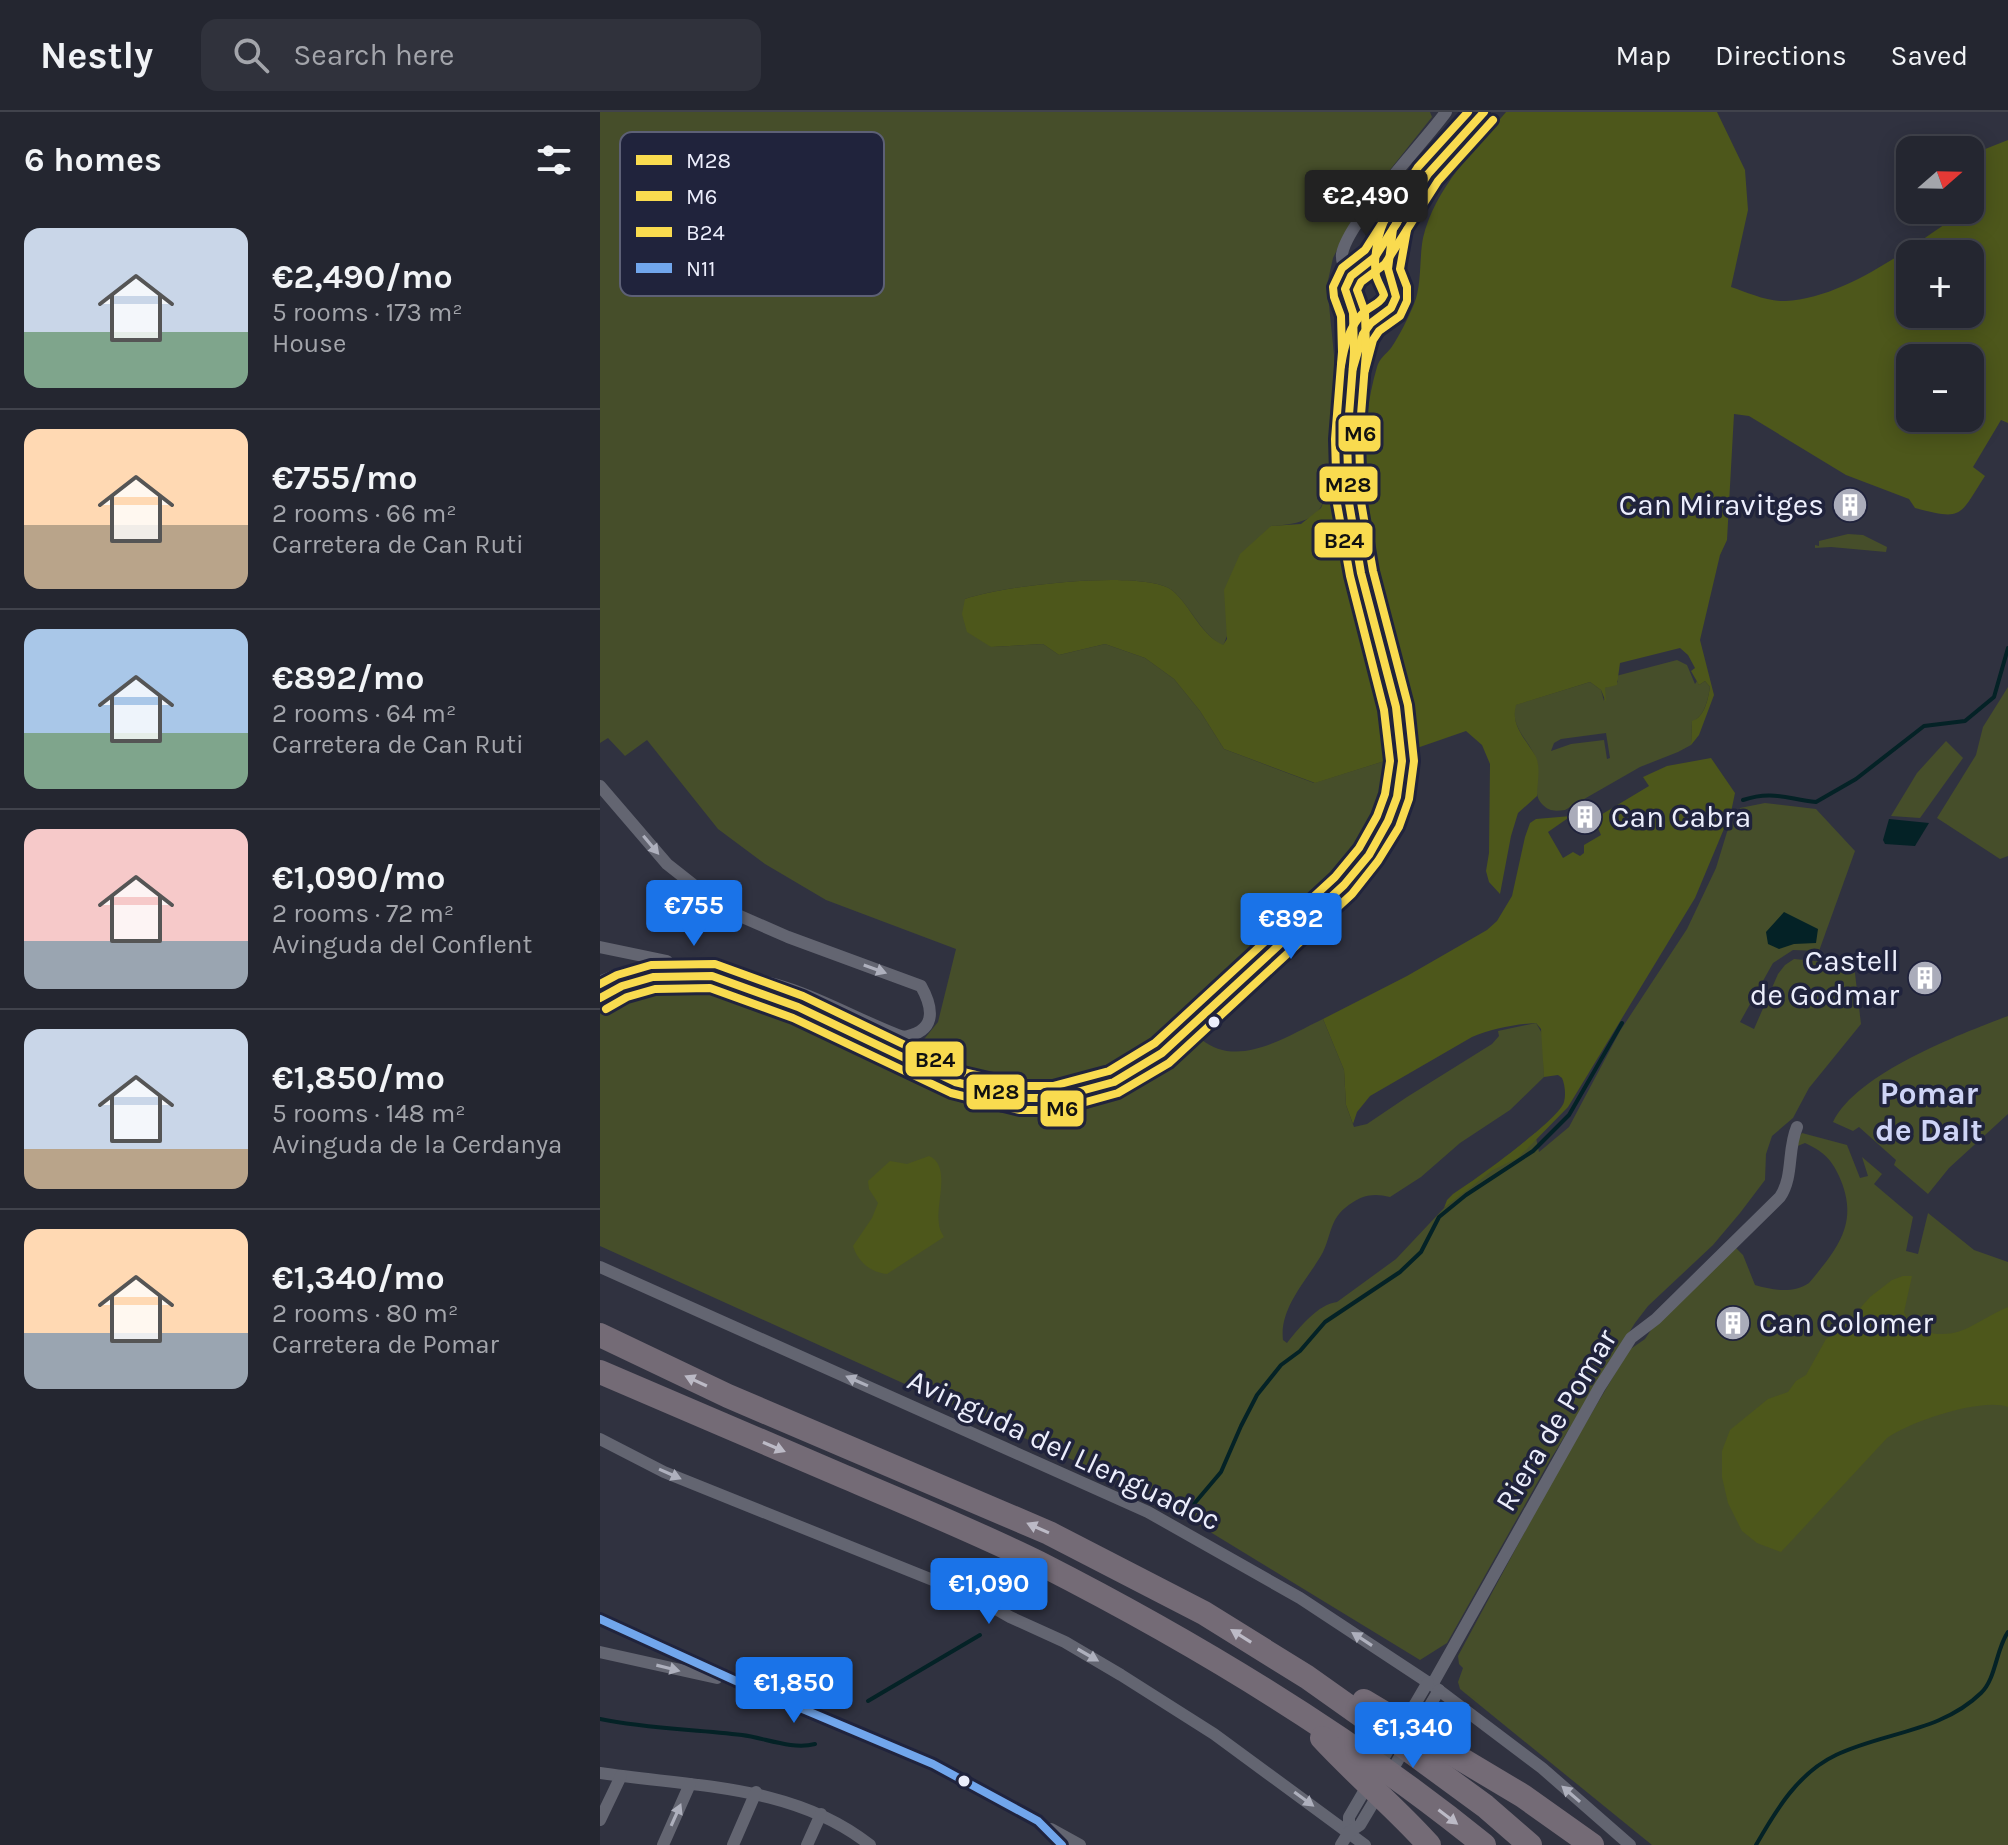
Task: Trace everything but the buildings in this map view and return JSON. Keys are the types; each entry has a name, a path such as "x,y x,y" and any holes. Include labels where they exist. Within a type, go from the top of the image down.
{"highway":[{"path":"600,1335 728,1396 1049,1533 1204,1613 1307,1677 1485,1806 1530,1845"},
{"path":"600,1372 1037,1562 1204,1652 1293,1706 1388,1772 1484,1845"},
{"path":"1307,1677 1370,1703 1523,1796 1592,1845"},
{"path":"1293,1706 1346,1764 1403,1816 1429,1845"}],"street":[{"path":"1377,317 1363,317 1353,311 1345,298 1349,277 1365,267 1428,174 1484,112"},
{"path":"1349,277 1342,254 1348,240 1371,205 1442,114"},
{"path":"1388,274 1393,229"},
{"path":"1348,240 1351,258 1365,267 1379,268 1388,274 1395,285 1396,298 1388,312 1370,325 1355,350"},
{"path":"600,947 689,966 798,1007 955,1082 989,1092 1022,1098 1055,1098 1114,1082 1162,1053 1334,894 1364,862 1383,832 1397,800 1403,756 1397,709 1363,580 1346,469 1346,426 1355,350 1353,311"},
{"path":"600,786 667,864 724,909 788,937 921,986 930,1002 931,1016 917,1035 903,1037 779,984 753,978 653,977 622,986 600,998"},
{"path":"600,982 642,966 680,969 712,976"},
{"name":"Riera de Pomar","path":"1341,1845 1349,1832 1360,1825 1361,1811 1599,1388 1631,1338 1656,1319 1780,1197 1787,1186 1792,1140 1797,1127"},
{"name":"Avinguda del Llenguadoc","path":"600,1267 1148,1512 1300,1598 1433,1686 1542,1768 1630,1845"},
{"path":"600,1439 664,1472 975,1597 1065,1642 1214,1734 1365,1845"},
{"path":"600,1619 736,1681 933,1764 1080,1845"},
{"path":"600,1652 736,1681"},
{"path":"600,1773 756,1792 821,1814 870,1845"},
{"path":"600,1820 621,1776"},
{"path":"663,1845 690,1784"},
{"path":"733,1845 756,1792"},
{"path":"807,1845 821,1814"},
{"path":"1038,1821 1062,1845"}],"green space":[{"path":"600,112 1430,112 1432,117 1354,215 1333,258 1327,285 1334,355 1336,466 1329,466 1326,494 1317,512 1309,518 1271,526 1223,646 1208,634 1173,591 1158,584 1105,580 1072,582 1008,589 965,599 991,647 1043,644 1059,655 1105,644 1145,658 1174,679 1200,711 1224,749 1314,783 1391,759 1382,812 1364,847 1338,882 1145,1055 1096,1081 1045,1090 993,1079 912,1054 938,1022 956,949 826,900 765,864 718,829 647,740 625,756 608,738 600,743"},
{"path":"1506,112 1717,112 1745,170 1748,210 1731,287 1778,301 1809,298 1856,280 1896,257 1896,328 1984,328 1984,240 1921,240 1945,224 1984,224 1984,149 2008,140 2008,423 2001,420 1973,467 1985,476 1970,500 1959,512 1952,514 1915,508 1909,499 1846,475 1749,416 1734,414 1727,540 1720,555 1700,640 1714,695 1699,735 1691,745 1692,721 1703,712 1710,687 1705,681 1699,685 1691,671 1695,668 1680,648 1620,663 1617,685 1605,688 1606,702 1601,690 1590,682 1516,705 1517,726 1537,761 1537,796 1518,813 1500,894 1489,882 1486,871 1490,764 1482,745 1466,731 1417,748 1417,732 1381,597 1366,505 1364,459 1367,413 1377,367 1398,338 1414,304 1423,238 1437,203 1457,170"},
{"path":"1329,465 1336,466 1336,526 1357,615 1388,715 1391,759 1315,783 1224,749 1200,711 1174,679 1145,658 1105,644 1059,655 1043,644 991,647 967,632 962,614 965,599 1039,585 1135,581 1158,584 1173,591 1202,628 1223,645 1227,639 1224,590 1240,554 1271,526 1301,524 1321,508 1328,491"},
{"path":"1848,534 1863,535 1887,547 1886,552 1815,548 1815,545 1819,546 1819,541"},
{"path":"1677,660 1687,665 1695,684 1705,681 1710,687 1708,697 1703,711 1692,722 1691,745 1640,767 1565,810 1547,808 1537,795 1537,762 1518,728 1515,705 1590,682 1601,690 1604,701 1605,688 1618,682 1616,676","holes":["1606,733 1610,758 1607,759 1604,740 1571,744 1551,751 1554,743 1561,739"]},
{"path":"2008,687 2008,856 2000,859 1937,818 1976,755 1983,727"},
{"path":"1946,741 1963,758 1920,818 1891,816 1917,773"},
{"path":"1711,758 1735,793 1731,812 1695,898 1568,1107 1518,1158 1493,1170 1444,1208 1453,1194 1532,1136 1559,1111 1564,1102 1562,1078 1558,1075 1544,1077 1541,1029 1536,1023 1520,1024 1472,1037 1370,1096 1357,1112 1353,1124 1346,1105 1344,1070 1323,1019 1407,976 1487,930 1497,921 1512,896 1530,823 1536,819 1571,816 1548,832 1563,858 1573,852 1580,856 1584,853 1584,845 1601,835 1594,819 1649,786 1643,777 1667,766"},
{"path":"1765,803 1816,809 1855,851 1819,951 1793,950 1773,963 1740,1022 1754,1029 1778,974 1794,959 1835,963 1850,958 1854,965 1861,1024 1809,1088 1793,1118 1772,1136 1766,1154 1765,1180 1713,1245 1648,1306 1635,1323 1550,1460 1447,1643 1420,1660 1148,1494 600,1246 600,1014 629,997 653,989 667,987 722,995 759,1007 936,1093 988,1110 1039,1115 1089,1108 1119,1097 1168,1067 1201,1039 1215,1048 1246,1051 1278,1041 1323,1019 1344,1070 1346,1105 1354,1127 1367,1124 1492,1044 1499,1036 1498,1031 1536,1023 1543,1035 1544,1077 1510,1110 1460,1143 1421,1177 1390,1197 1366,1196 1340,1213 1323,1252 1290,1305 1283,1328 1283,1340 1287,1343 1316,1312 1337,1302 1396,1259 1444,1208 1535,1133 1539,1152 1569,1127 1620,1031 1687,929 1740,808"},
{"path":"2008,1016 2008,1114 1949,1168 1928,1194 1894,1165 1896,1160 1859,1127 1853,1131 1833,1122 1845,1104 1863,1087 1886,1072 1937,1045"},
{"path":"1802,1133 1847,1145 1860,1178 1868,1176 1862,1157 1882,1174 1874,1184 1913,1217 1906,1251 1918,1254 1928,1213 1974,1250 2008,1262 2008,1845 1652,1845 1460,1689 1458,1682 1463,1668 1458,1656 1558,1470 1629,1350 1645,1339 1653,1327 1736,1248 1743,1255 1755,1285 1782,1290 1796,1289 1809,1283 1837,1246 1846,1221 1845,1192 1833,1164 1825,1156 1805,1143 1795,1147"},
{"path":"929,1156 940,1168 938,1216 944,1237 887,1274 875,1271 861,1261 853,1246 878,1203 869,1189 868,1181 890,1161 907,1164"},
{"path":"1912,1276 1904,1312 1912,1329 1953,1333 2008,1307 2008,1407 1981,1405 1964,1408 1897,1432 1887,1438 1781,1552 1757,1543 1742,1531 1728,1503 1722,1477 1722,1451 1730,1430 1768,1399 1788,1392 1796,1381 1806,1375 1826,1339 1846,1324 1870,1297 1892,1280"}],"shaded area":[{"path":"1889,819 1929,823 1915,846 1885,844 1883,840"},
{"path":"1784,912 1818,929 1816,943 1794,944 1779,949 1768,944 1766,932"}],"waterway":[{"name":"Riera de Pomar","path":"1743,800 1771,795 1816,802 1856,779 1924,726 1965,721 1994,697 2008,648"},
{"name":"Riera de Pomar","path":"1188,1511 1221,1472 1257,1395 1281,1365 1300,1351 1325,1322 1400,1272 1421,1252 1439,1217 1466,1195 1533,1151 1569,1115 1622,1023"},
{"path":"1756,1845 1789,1794 1822,1763 1854,1747 1930,1724 1965,1706 1981,1693 1990,1680 2008,1632"},
{"name":"Riera de Pomar","path":"868,1701 980,1635"},
{"name":"Riera de Pomar","path":"600,1719 742,1735 788,1745 815,1744"}],"transit line":[{"name":"B24","path":"600,984 617,975 651,965 715,964 803,996 959,1071 1023,1086 1053,1086 1109,1071 1155,1043 1335,877 1359,848 1377,816 1385,794 1390,761 1384,710 1350,576 1337,504 1335,439 1342,352 1341,316 1333,287 1342,268 1365,250 1418,167 1468,112"},
{"name":"M28","path":"600,998 622,986 653,977 712,976 798,1007 955,1082 1022,1098 1055,1098 1114,1082 1162,1053 1344,885 1369,855 1388,821 1397,797 1402,761 1396,707 1361,573 1349,503 1347,440 1354,352 1353,313 1345,289 1351,276 1375,257 1428,174 1484,112"},
{"name":"M6","path":"606,1009 627,997 655,989 710,988 793,1018 951,1093 1020,1110 1057,1110 1118,1093 1169,1063 1352,894 1399,827 1409,799 1414,761 1408,705 1373,571 1361,502 1359,440 1366,352 1365,312 1357,290 1361,282 1385,264 1438,181 1493,120"},
{"name":"B24","path":"1341,366 1354,324 1384,295 1376,276 1375,261 1387,216"},
{"name":"M28","path":"1353,368 1363,334 1371,323 1391,308 1396,297 1388,269 1393,229 1397,223"},
{"name":"M6","path":"1365,370 1373,340 1379,331 1400,316 1407,301 1407,287 1400,269 1407,230"},
{"name":"N11","path":"600,1619 736,1681 933,1764 1038,1821 1062,1845"}],"place":[{"name":"Can Miravitges","path":"1850,505"},
{"name":"Can Cabra","path":"1585,817"},
{"name":"Castell de Godmar","path":"1925,978"},
{"name":"Can Colomer","path":"1733,1323"}],"district":[{"name":"Pomar de Dalt","path":"1929,1112"}]}
